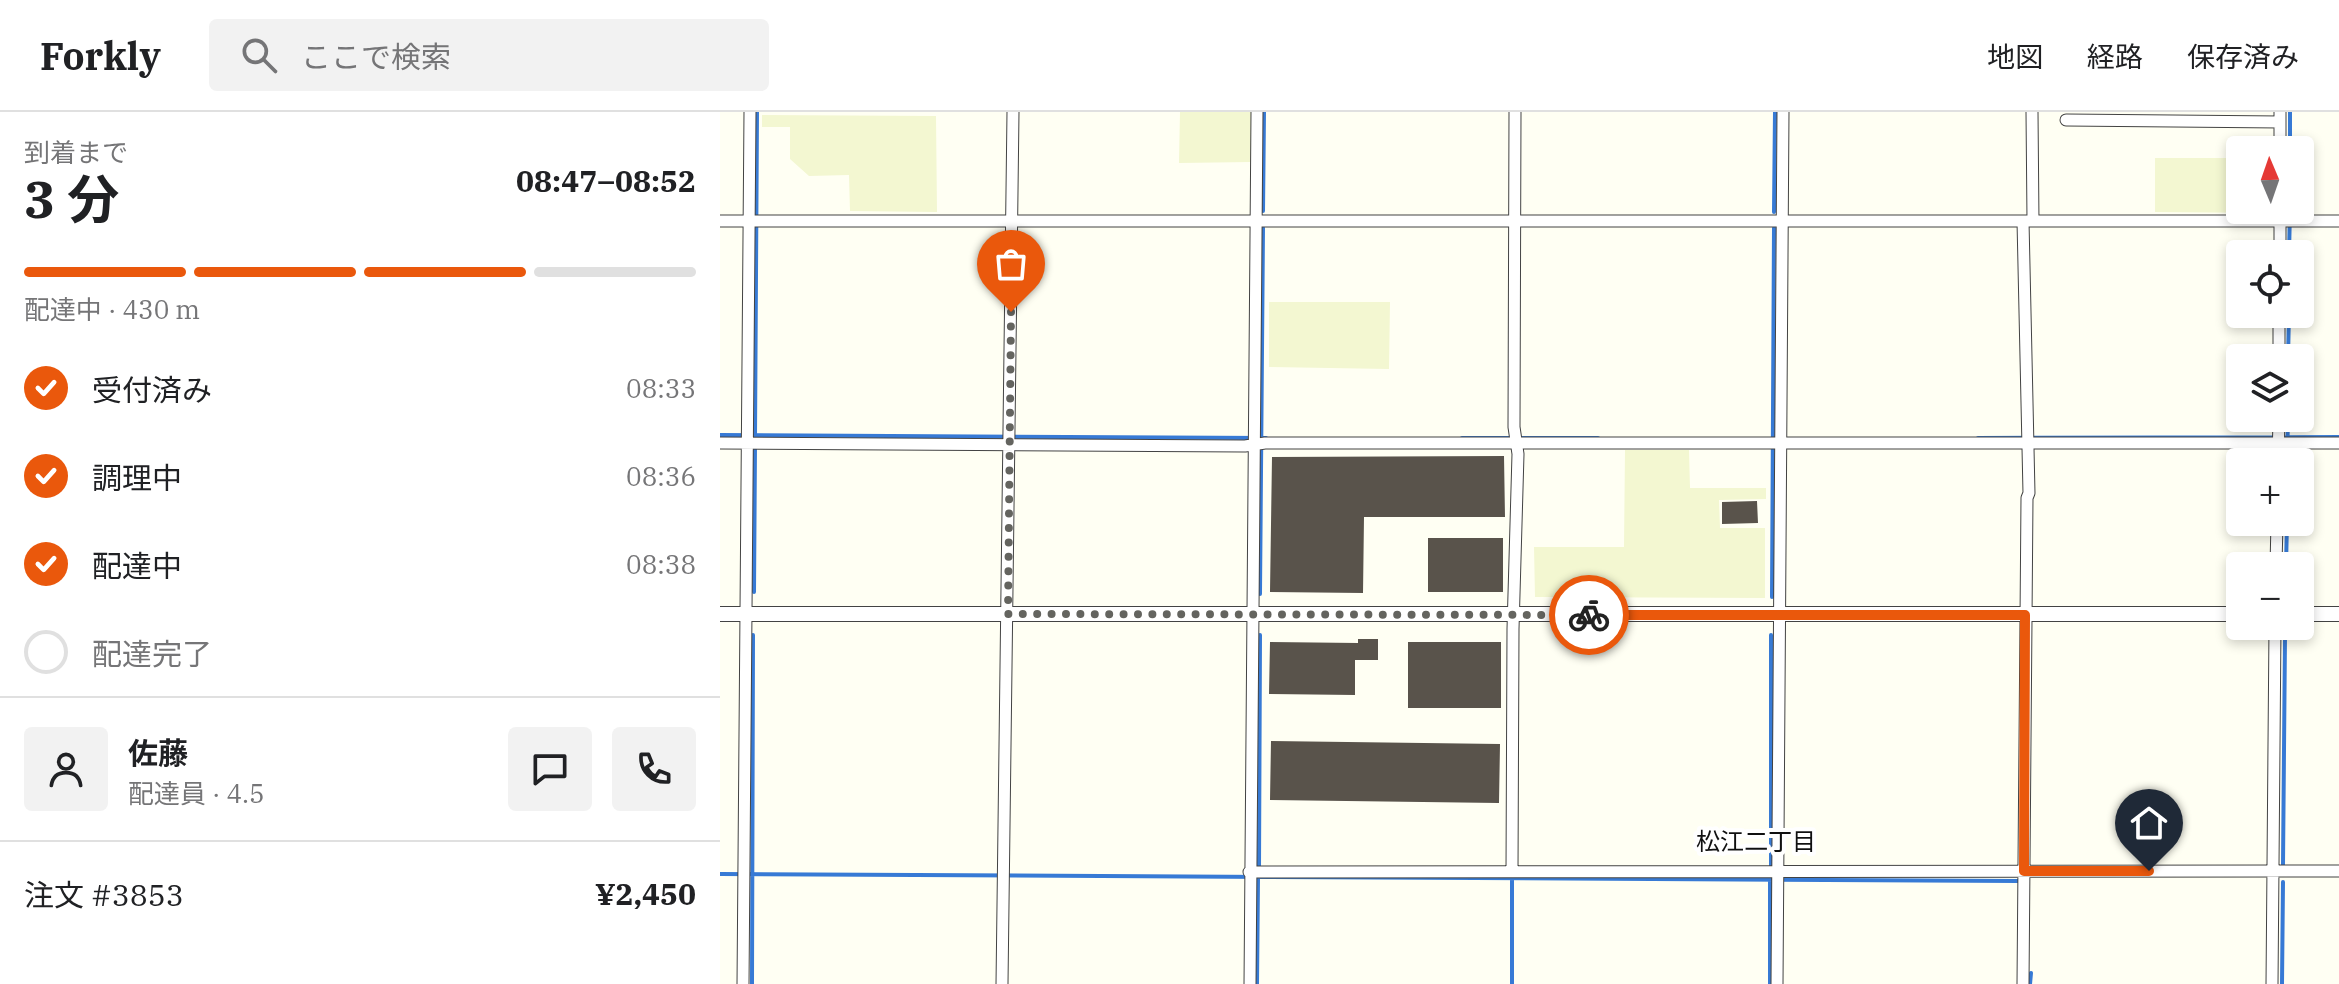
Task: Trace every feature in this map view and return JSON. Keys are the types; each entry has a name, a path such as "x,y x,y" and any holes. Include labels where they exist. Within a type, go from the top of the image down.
{"street":[{"path":"743,984 754,222 750,112"},
{"path":"1002,984 1013,112"},
{"path":"1250,984 1253,875 1251,614 1257,441 1257,112"},
{"path":"1512,872 1515,112"},
{"path":"1777,984 1774,874 1780,615 1777,441 1783,112"},
{"path":"2023,984 2029,440 2028,221 2032,112"},
{"path":"2066,120 2280,117"},
{"path":"720,221 2226,219"},
{"path":"2314,220 2339,221"},
{"path":"2281,432 2281,448"},
{"path":"720,443 750,440 1516,439 2339,443"},
{"path":"720,614 2226,614"},
{"path":"2314,614 2339,614"},
{"path":"2272,984 2275,640"},
{"path":"1253,875 2339,871"}],"green space":[{"path":"1180,112 1251,112 1251,162 1179,163"},
{"path":"762,115 936,116 937,212 850,211 849,175 809,176 790,159 790,127 762,127"},
{"path":"2155,158 2226,158 2226,213 2155,212"},
{"path":"1269,302 1390,302 1389,369 1269,367"},
{"path":"1625,450 1689,450 1690,488 1766,488 1766,499 1719,500 1720,528 1765,528 1765,598 1535,597 1534,547 1624,547"}],"building":[{"path":"1504,456 1505,517 1364,517 1363,593 1270,592 1272,457"},
{"path":"1757,501 1758,523 1722,524 1722,502"},
{"path":"1428,538 1503,538 1503,592 1428,592"},
{"path":"1358,639 1378,639 1378,660 1355,660 1355,695 1269,694 1270,642 1358,643"},
{"path":"1408,642 1501,642 1501,708 1408,708"},
{"path":"1271,741 1500,744 1499,803 1270,800"}],"waterway":[{"path":"755,438 757,112"},
{"path":"1263,211 1264,112"},
{"path":"1774,212 1775,112"},
{"path":"2290,112 2290,136"},
{"path":"2289,240 2290,224"},
{"path":"1260,594 1263,228"},
{"path":"1772,597 1774,228"},
{"path":"2288,344 2289,328"},
{"path":"2287,448 2288,432"},
{"path":"720,435 1266,438"},
{"path":"1978,438 2339,437"},
{"path":"1462,438 1598,438"},
{"path":"754,592 755,446"},
{"path":"2286,552 2287,536"},
{"path":"752,984 753,635"},
{"path":"1259,870 1260,635"},
{"path":"1771,635 1771,870"},
{"path":"2283,865 2285,640"},
{"path":"720,874 2019,881"},
{"path":"1257,984 1258,878"},
{"path":"1770,878 1770,984"},
{"path":"1512,879 1512,984"},
{"path":"2282,984 2283,882"},
{"path":"2030,984 2031,973"}],"way so far":[{"path":"1011,312 1008,614 1589,615"}],"district":[{"name":"松江二丁目","path":"1756,842"}],"route":[{"path":"1589,615 2025,615 2024,871 2149,871"}]}
